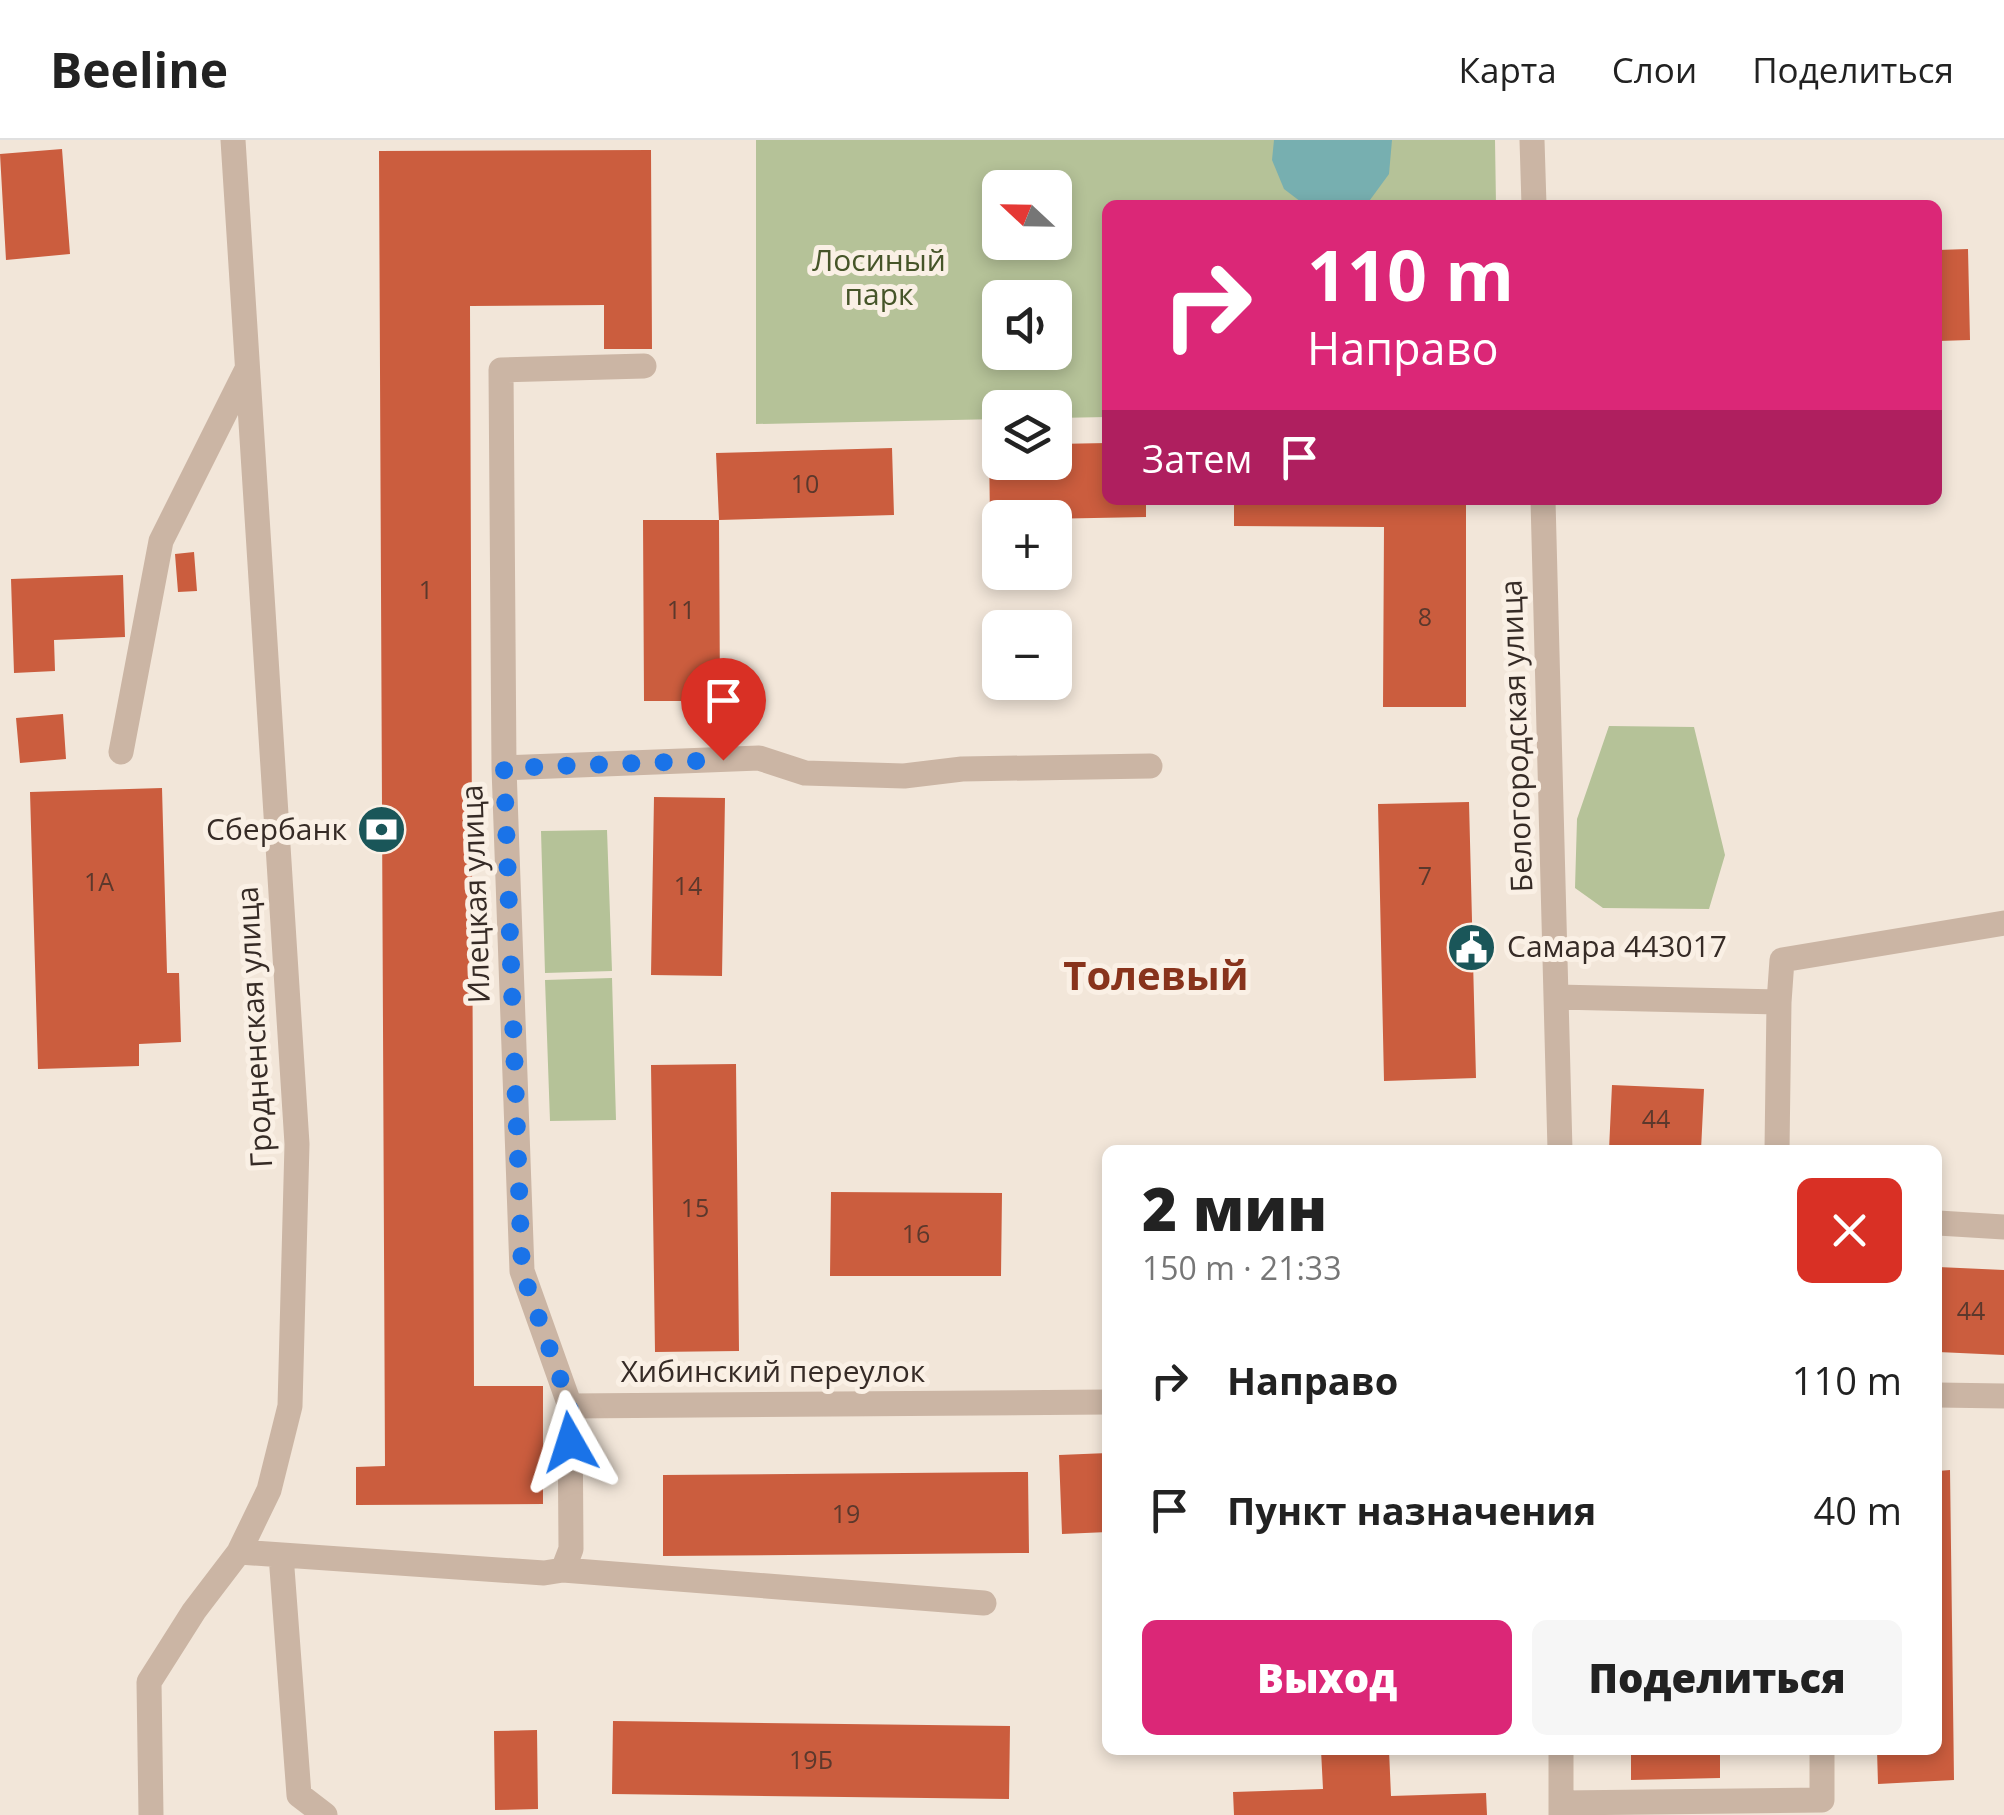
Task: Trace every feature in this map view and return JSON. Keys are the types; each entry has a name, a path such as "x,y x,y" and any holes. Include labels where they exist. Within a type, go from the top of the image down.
{"street":[{"name":"Гродненская улица","path":"151,1815 149,1682 194,1611 239,1552 269,1490 290,1406 297,1144 233,140"},
{"path":"1532,140 1534,200"},
{"name":"Илецкая улица","path":"570,1406 522,1271 504,768 501,370 644,366"},
{"path":"121,752 161,541 248,368"},
{"name":"Белогородская улица","path":"1542,505 1560,1145"},
{"path":"504,768 759,758 805,772 904,776 962,769 1150,766"},
{"path":"1777,1145 1782,960 2004,922"},
{"path":"1557,997 1779,1002"},
{"path":"1942,1223 2004,1227"},
{"path":"1942,1395 2004,1396"},
{"name":"Хибинский переулок","path":"570,1406 1102,1402"},
{"path":"563,1570 571,1549 570,1406"},
{"path":"239,1552 544,1573 563,1570 984,1603"},
{"path":"282,1555 299,1795 325,1815"},
{"path":"1562,1755 1561,1809 1822,1800 1822,1755"}],"green space":[{"name":"Лосиный парк","path":"756,140 1495,140 1496,200 1102,200 1102,417 1072,418 1072,390 982,390 982,419 756,424"},
{"path":"1609,726 1694,727 1725,855 1709,909 1603,908 1575,888 1577,819"},
{"path":"607,830 612,971 545,973 541,831"},
{"path":"612,978 616,1120 550,1121 545,980"}],"water":[{"path":"1274,140 1392,140 1389,174 1370,200 1298,200 1284,189 1272,160"}],"building":[{"path":"62,149 70,254 6,260 0,154"},
{"path":"651,150 652,349 604,349 604,305 470,306 474,1386 543,1386 543,1504 356,1505 356,1467 385,1466 379,151"},
{"path":"1968,249 1970,340 1942,341 1942,250"},
{"path":"1102,443 1102,505 1146,505 1146,517 1072,518 1072,500 990,500 989,480 1072,480 1072,444"},
{"path":"892,448 894,515 719,520 716,453"},
{"path":"1234,505 1466,505 1466,707 1383,707 1384,527 1234,526"},
{"path":"643,520 719,520 720,701 644,701"},
{"path":"194,552 197,591 178,592 175,554"},
{"path":"123,575 125,637 54,640 55,671 14,673 11,579"},
{"path":"63,714 66,759 20,763 16,718"},
{"path":"162,788 167,973 179,973 181,1042 139,1044 139,1066 38,1069 30,792"},
{"path":"654,797 725,798 722,976 651,975"},
{"path":"1469,802 1476,1078 1384,1081 1378,804"},
{"path":"736,1064 739,1351 655,1352 651,1065"},
{"path":"1612,1085 1704,1089 1701,1145 1609,1145"},
{"path":"831,1192 1002,1193 1001,1276 830,1276"},
{"path":"1942,1267 2004,1270 2004,1355 1942,1352"},
{"path":"1102,1453 1102,1532 1062,1534 1059,1455"},
{"path":"1950,1470 1954,1780 1878,1784 1877,1755 1942,1755 1942,1471"},
{"path":"1028,1472 1029,1553 663,1556 663,1475"},
{"path":"613,1721 1010,1726 1009,1799 612,1794"},
{"path":"537,1730 538,1809 495,1810 494,1731"},
{"path":"1321,1755 1389,1755 1391,1796 1486,1793 1487,1815 1234,1815 1233,1792 1323,1789"},
{"path":"1631,1755 1720,1755 1720,1778 1631,1780"}],"place":[{"name":"Сбербанк","path":"382,830"},
{"name":"Самара 443017","path":"1472,947"}],"district":[{"name":"Толевый","path":"1156,976"}],"route":[{"path":"570,1442 570,1406 522,1271 504,768 723,760"}]}
